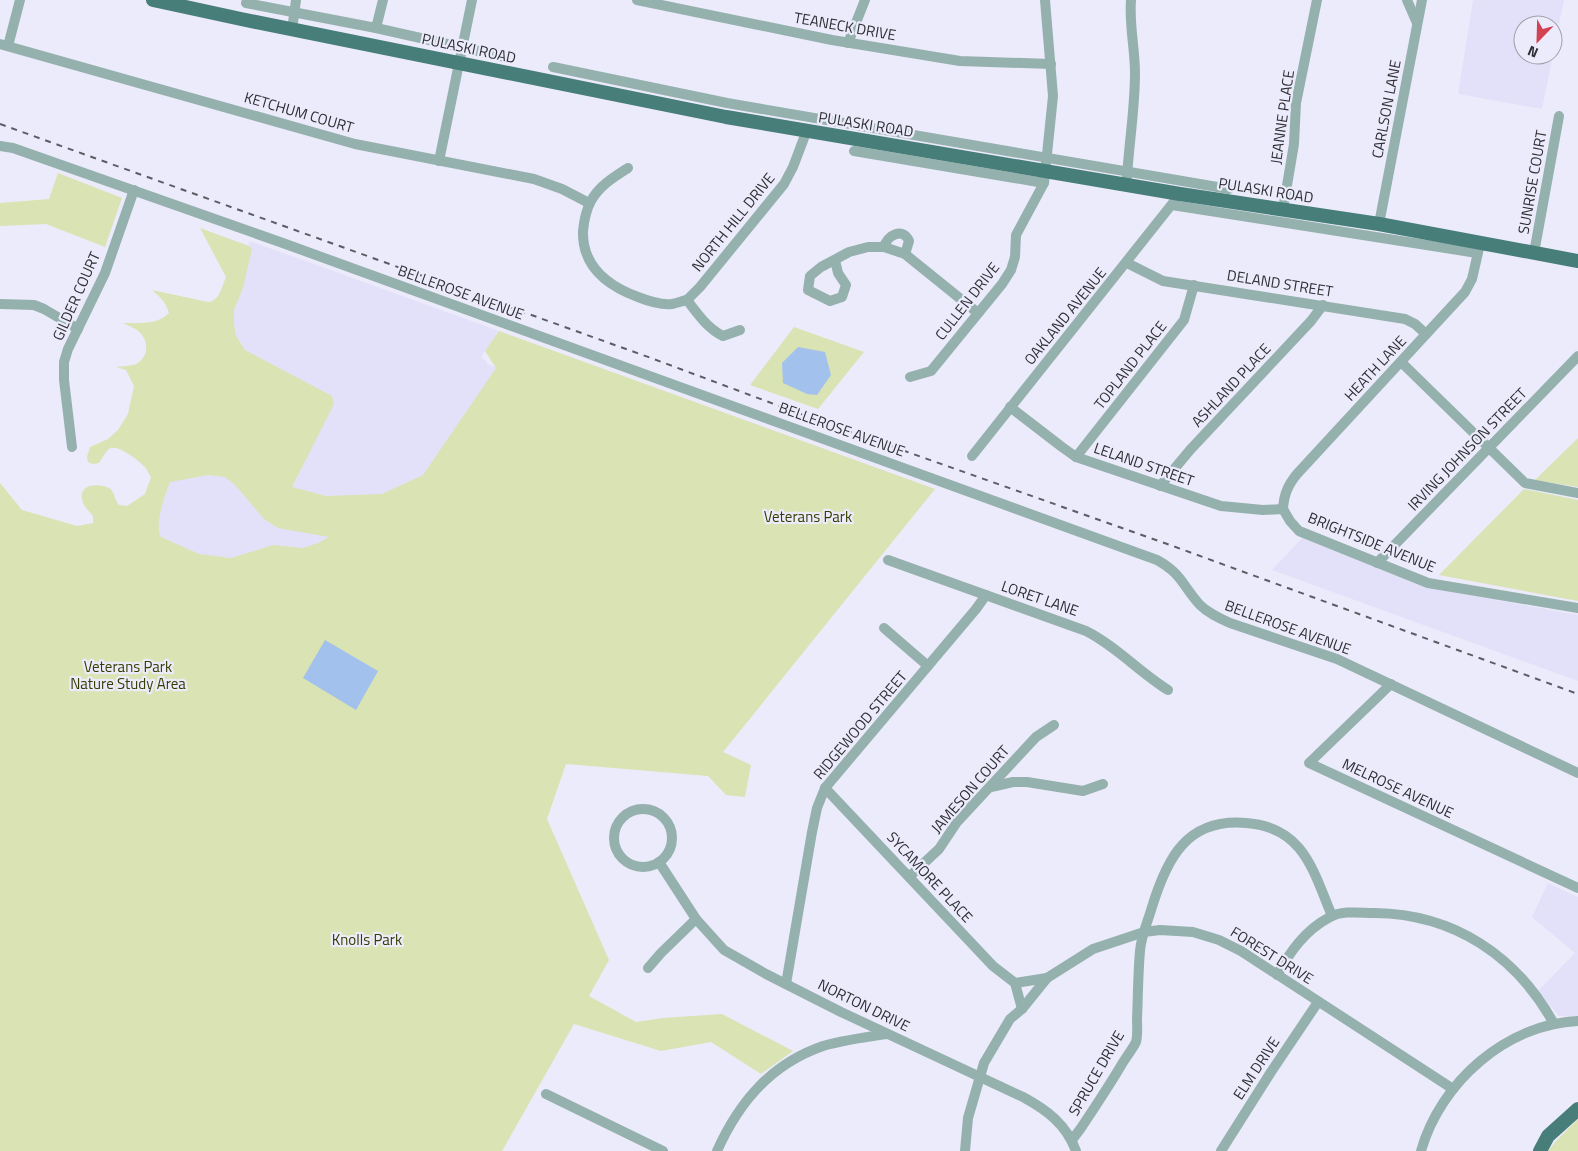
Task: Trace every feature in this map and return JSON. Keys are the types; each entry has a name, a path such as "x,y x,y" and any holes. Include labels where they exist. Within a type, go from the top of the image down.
{"main road":[{"name":"PULASKI ROAD","path":"153,0 292,30 589,89 727,110 807,130 1045,170 1127,177 1176,199 1283,208 1379,224 1479,248 1534,253 1578,261"},
{"path":"1540,1151 1548,1136 1578,1109"}],"street":[{"path":"4,45 20,0"},
{"path":"292,30 296,0"},
{"path":"376,28 383,0"},
{"path":"439,161 472,0"},
{"name":"TEANECK DRIVE","path":"637,0 848,43 960,60 1051,64"},
{"path":"848,43 865,0"},
{"path":"1045,0 1053,96 1045,170"},
{"path":"1131,0 1130,19 1135,72 1133,119 1127,177 1229,189"},
{"name":"JEANNE PLACE","path":"1283,208 1294,144 1296,103 1317,0"},
{"path":"1407,0 1417,24"},
{"name":"CARLSON LANE","path":"1379,224 1422,0"},
{"path":"246,3 376,28 505,57"},
{"name":"KETCHUM COURT","path":"4,45 355,144 534,179 562,189 590,203"},
{"path":"553,67 592,75 727,110 1045,170"},
{"path":"589,89 592,75"},
{"name":"SUNRISE COURT","path":"1534,253 1559,116"},
{"name":"NORTH HILL DRIVE","path":"687,300 700,287 784,184 793,167 807,130"},
{"name":"BELLEROSE AVENUE","path":"0,146 13,148 134,190 1158,560 1170,567 1201,605 1214,616 1337,659 1578,773"},
{"path":"854,151 1045,170"},
{"path":"628,168 610,180 590,203 584,225 585,247 596,270 605,280 620,290 655,302 672,304 687,300 704,322 723,336 740,330"},
{"name":"CULLEN DRIVE","path":"910,377 931,371 1002,284 1011,270 1015,257 1016,235 1045,170"},
{"name":"GILDER COURT","path":"72,447 64,380 64,362 68,349 105,273 134,190"},
{"path":"1176,199 1479,248"},
{"name":"OAKLAND AVENUE","path":"972,456 1176,199"},
{"path":"884,247 891,236 904,235 909,241 905,254"},
{"path":"835,260 849,252 868,247 884,247 905,254 978,314"},
{"name":"HEATH LANE","path":"1283,509 1287,486 1297,474 1465,292 1472,279 1479,248"},
{"name":"DELAND STREET","path":"1127,263 1163,281 1405,319 1415,324 1426,334"},
{"name":"TOPLAND PLACE","path":"1076,457 1184,320 1194,285"},
{"path":"0,304 34,305 78,329"},
{"name":"ASHLAND PLACE","path":"1160,486 1190,450 1311,321 1323,305"},
{"name":"IRVING JOHNSON STREET","path":"1377,563 1578,356"},
{"path":"1401,362 1525,482 1578,493"},
{"name":"LELAND STREET","path":"1010,408 1076,457 1221,506 1263,510 1283,509"},
{"name":"BRIGHTSIDE AVENUE","path":"1283,509 1290,521 1299,530 1428,582 1578,608"},
{"name":"LORET LANE","path":"888,560 1086,630 1099,637 1151,680 1168,690"},
{"name":"RIDGEWOOD STREET","path":"786,984 812,832 817,808 825,788 986,595"},
{"path":"884,628 928,666"},
{"name":"MELROSE AVENUE","path":"1391,684 1309,763 1578,888"},
{"name":"JAMESON COURT","path":"910,876 938,848 957,822 1036,737 1054,725"},
{"path":"991,787 1013,782 1027,782 1083,791 1103,784"},
{"name":"SYCAMORE PLACE","path":"825,788 993,966 1015,983"},
{"path":"636,810 654,810 668,822 672,839 670,848 666,856 659,862 650,866 640,866 630,863 619,853 614,839 615,829 627,813 636,810"},
{"name":"SPRUCE DRIVE","path":"1072,1140 1136,1040 1140,949 1144,932 1166,868 1178,848 1191,836 1206,828 1223,823 1257,824 1270,827 1282,833 1305,854 1332,916"},
{"name":"NORTON DRIVE","path":"659,862 696,919 724,950 786,984 1041,1107 1054,1117 1072,1140 1076,1151"},
{"path":"1277,975 1295,946 1308,932 1332,916 1349,913 1392,914 1444,924 1484,945 1518,972 1533,991 1554,1024"},
{"path":"648,968 696,919"},
{"name":"FOREST DRIVE","path":"965,1151 968,1118 984,1063 1010,1020 1022,1009 1047,978 1093,949 1144,932 1174,930 1193,932 1219,940 1241,951 1453,1089"},
{"path":"1022,1009 1015,983 1047,978"},
{"name":"ELM DRIVE","path":"1221,1151 1270,1072 1318,1002"},
{"path":"1421,1151 1431,1124 1453,1089 1482,1060 1517,1036 1554,1024 1578,1021"},
{"path":"717,1151 735,1116 749,1096 768,1076 802,1055 823,1046 887,1034"},
{"path":"546,1094 663,1151"}],"shaded area":[{"path":"1473,0 1564,0 1561,15 1513,15 1513,65 1551,65 1542,109 1458,94"},
{"path":"250,241 499,331 481,357 487,364 497,368 414,490 321,597 148,547"},
{"path":"1303,537 1425,587 1578,615 1578,681 1272,570"},
{"path":"1548,883 1578,897 1578,1017 1559,1016 1538,991 1575,953 1532,917"}],"green space":[{"path":"58,173 122,198 105,247 46,224 0,226 0,203 49,199"},
{"path":"200,228 249,246 252,249 243,288 234,310 236,336 245,350 332,396 334,404 292,487 326,496 382,494 423,475 496,368 485,351 499,331 935,489 723,752 751,765 745,797 726,795 708,776 566,764 547,819 609,960 589,996 636,1022 722,1014 793,1051 761,1074 711,1042 661,1051 574,1024 502,1151 0,1151 0,483 22,510 77,526 93,523 93,516 82,499 84,490 91,486 105,486 109,488 119,505 127,506 145,494 151,477 145,467 128,453 117,448 109,449 99,463 93,464 88,462 87,457 90,447 108,439 118,430 128,414 134,386 126,370 116,367 136,364 141,361 146,352 146,343 141,334 123,323 159,320 169,313 160,297 152,290 208,302 215,299 226,277","holes":["208,475 225,477 235,485 264,519 278,528 329,537 303,548 273,545 231,558 199,554 161,537 159,518 170,482"]},
{"path":"794,327 864,352 818,409 750,385"},
{"path":"1578,438 1578,487 1535,480"},
{"path":"1524,489 1578,500 1578,601 1439,575"},
{"path":"1578,1119 1578,1151 1548,1151 1556,1141"}],"water":[{"path":"798,347 825,352 831,375 817,395 807,394 783,383 782,363"},
{"path":"325,640 378,671 356,710 303,678"}],"railway":[{"path":"0,124 651,358 806,416 1170,545 1578,694"}],"park label":[{"name":"Veterans Park","path":"808,516"},
{"name":"Veterans Park Nature Study Area","path":"128,674"},
{"name":"Knolls Park","path":"367,939"}]}
